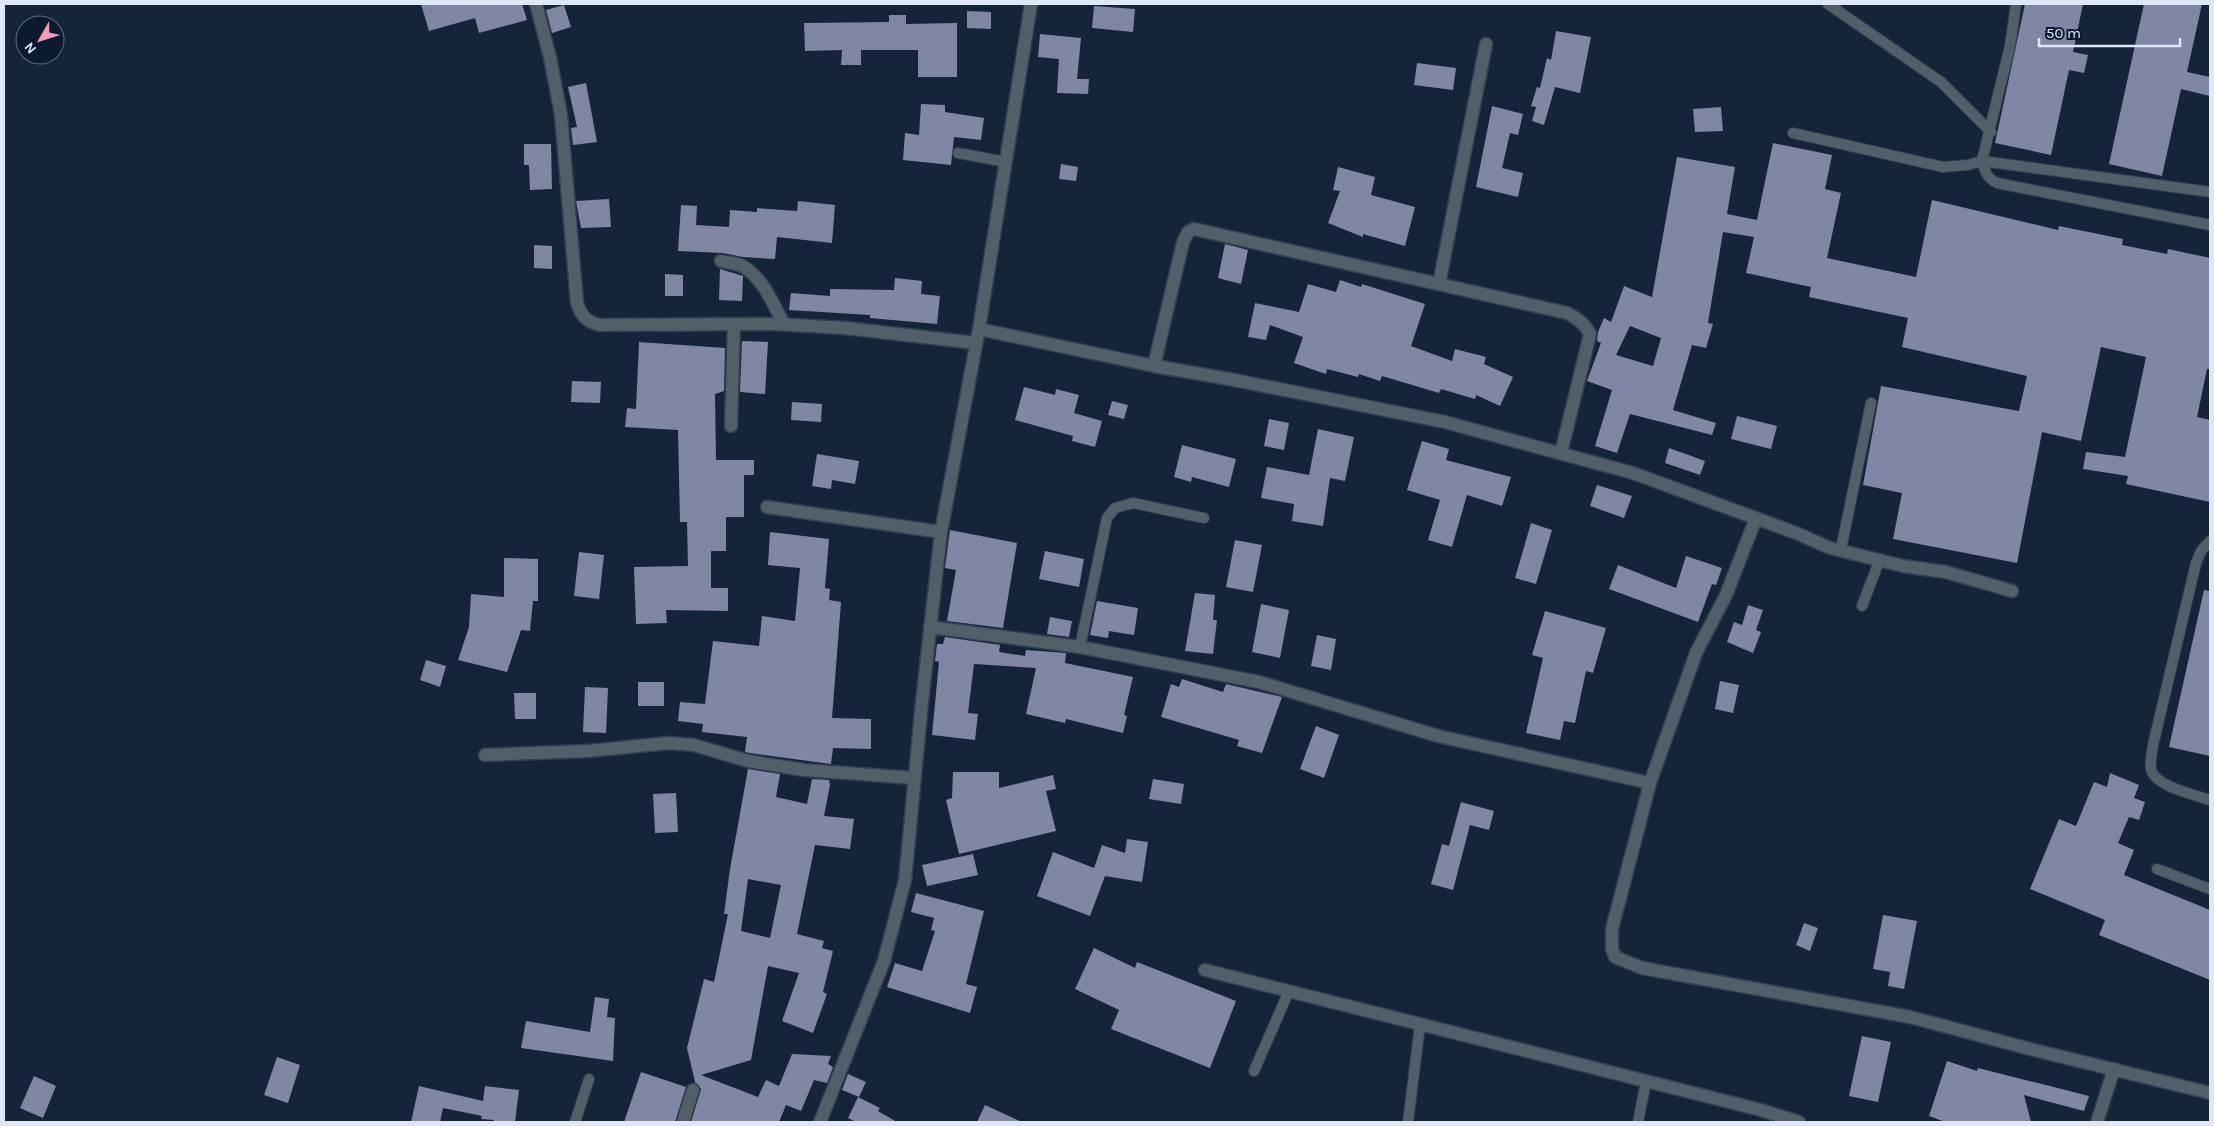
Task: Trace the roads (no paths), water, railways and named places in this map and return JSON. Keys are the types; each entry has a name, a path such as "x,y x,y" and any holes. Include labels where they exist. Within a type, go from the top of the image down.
{"street":[{"path":"536,4 550,57 561,115 576,303 582,316 589,322 598,325 784,324 845,328 976,343"},
{"path":"820,1122 884,961 905,880 914,778 941,532 979,328 1031,4"},
{"path":"1439,284 1486,44"},
{"path":"1154,366 1183,242 1191,230 1567,313 1585,325 1590,334 1561,453"},
{"path":"722,261 743,266 750,271 764,288 784,324"},
{"path":"730,426 734,324"},
{"path":"979,328 1154,366 1445,422 1633,474 1756,518 1830,548 1903,566 1946,572 2012,591"},
{"path":"767,507 941,532"},
{"path":"1756,518 1726,595 1696,653 1650,783 1612,929 1611,942 1615,957 1651,970 1910,1017 2034,1050 2210,1093"},
{"path":"930,627 1080,647 1259,682 1438,736 1650,783"},
{"path":"485,755 588,751 668,743 694,745 748,762 804,770 914,778"},
{"path":"1205,970 1761,1110 1798,1122"},
{"path":"2098,1122 2114,1069"},
{"path":"683,1122 693,1090"}],"lane":[{"path":"1828,4 1941,82 1991,132"},
{"path":"2016,4 2010,46 1991,132 1982,161 1985,174 1997,183 2210,225"},
{"path":"1793,133 1943,167 1968,165 1982,161 2210,192"},
{"path":"958,153 1006,162"},
{"path":"1841,550 1871,402"},
{"path":"1080,647 1107,518 1116,508 1133,502 1204,518"},
{"path":"2210,540 2201,551 2196,562 2153,744 2151,770 2157,779 2170,786 2210,800"},
{"path":"1862,606 1880,560"},
{"path":"2157,870 2210,888"},
{"path":"1254,1071 1289,991"},
{"path":"1408,1122 1420,1024"},
{"path":"575,1122 589,1080"},
{"path":"1638,1122 1646,1082"}]}
